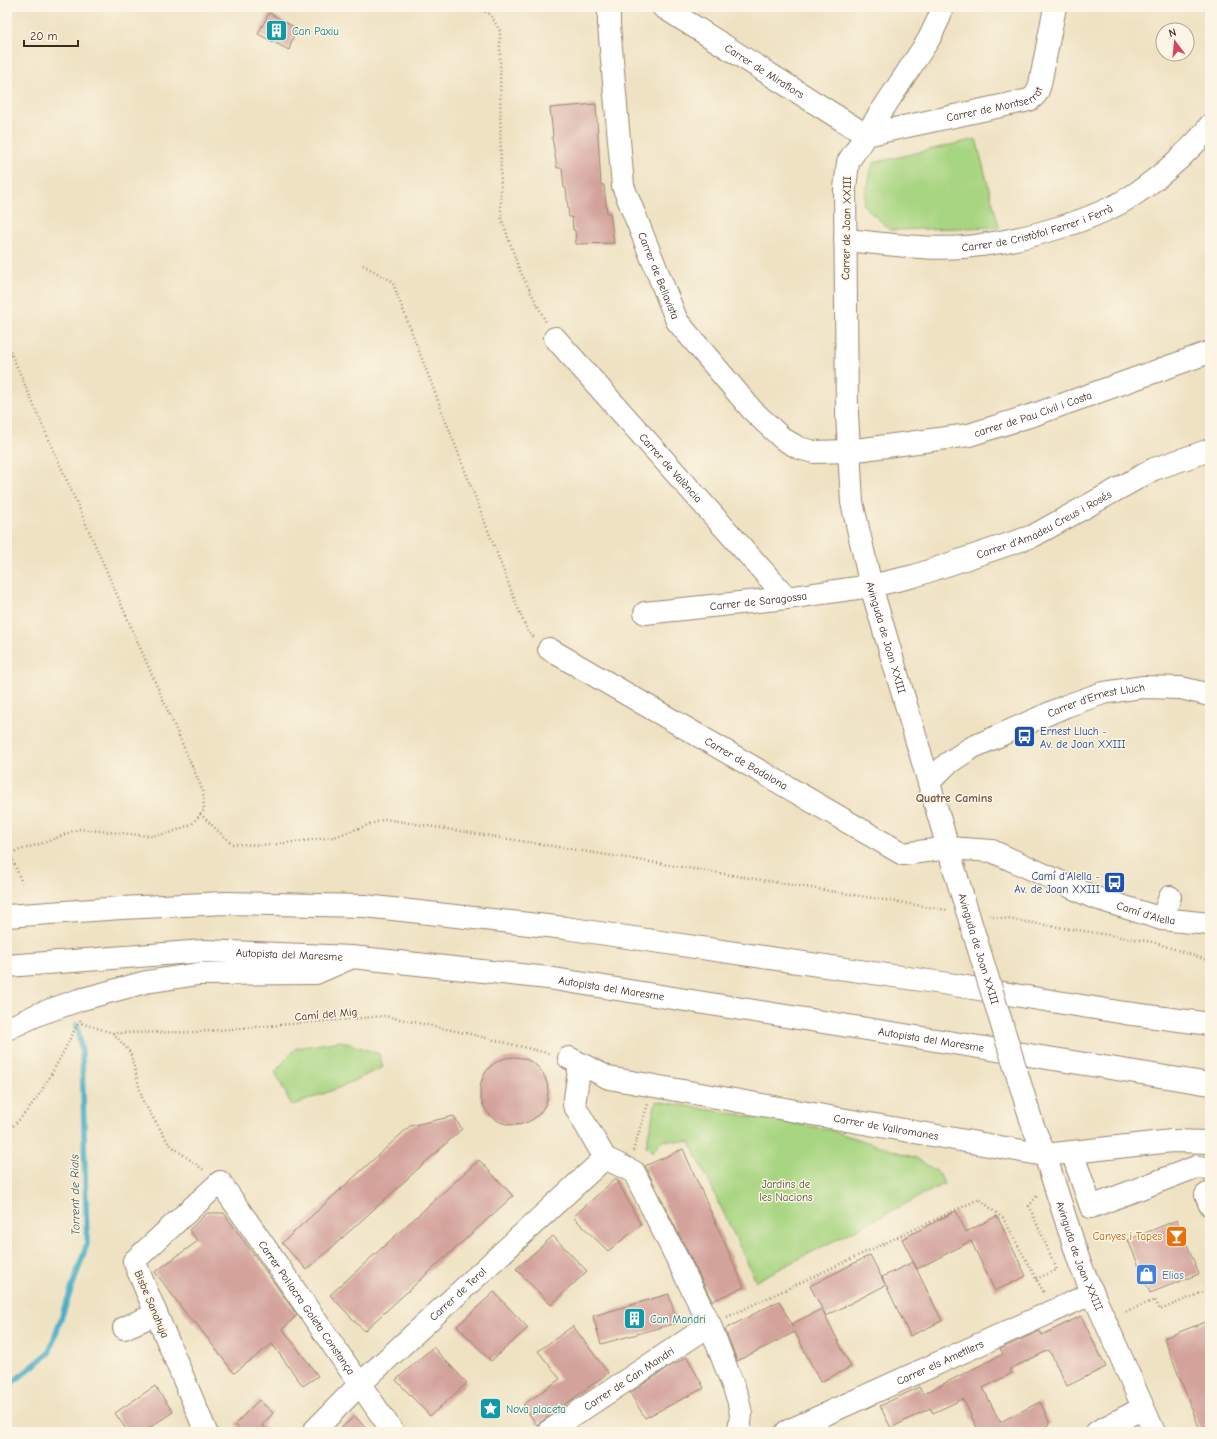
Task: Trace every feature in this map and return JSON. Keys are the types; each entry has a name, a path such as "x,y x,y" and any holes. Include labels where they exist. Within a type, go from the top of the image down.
{"main road":[{"name":"Carrer de Bellavista","path":"609,7 609,25 623,186 677,321 752,410 783,439 799,448 814,452 849,451"},
{"name":"Carrer de Miraflors","path":"663,7 866,135"},
{"name":"Carrer de Joan XXIII","path":"849,451 846,414 845,240 845,189 848,162 929,39 939,18 942,7"},
{"name":"Carrer de Montserrat","path":"866,135 1029,100 1034,97 1037,94 1040,84 1055,7"},
{"name":"Carrer de Cristòfol Ferrer i Ferrà","path":"845,240 942,248 980,246 1018,238 1058,227 1096,214 1132,196 1164,173 1208,135"},
{"name":"Carrer de València","path":"554,338 787,598"},
{"name":"carrer de Pau Civil i Costa","path":"849,451 969,435 1036,414 1210,352"},
{"name":"Carrer d'Amadeu Creus i Rosés","path":"872,586 914,576 1033,536 1154,469 1210,450"},
{"name":"Avinguda de Joan XXIII","path":"849,451 852,502 872,586 957,878 1033,1126 1045,1155 1080,1264 1154,1432"},
{"name":"Carrer de Saragossa","path":"646,613 787,598 872,586"},
{"name":"Carrer de Badalona","path":"549,649 903,854 949,848"},
{"name":"Carrer d'Ernest Lluch","path":"929,782 947,764 971,748 1066,706 1103,693 1142,687 1181,688 1210,695"},
{"name":"Camí d'Alella","path":"949,848 992,851 1093,897 1162,919 1210,924"},
{"path":"1162,919 1170,897"},
{"path":"7,916 225,903 365,906 573,929 934,982 1125,1013 1210,1024"},
{"name":"Autopista del Maresme","path":"7,966 204,951 352,957 548,978 1210,1084"},
{"path":"7,1029 39,1014 78,1000 146,982 198,974 316,973 352,957"},
{"path":"1125,1013 1210,1020"},
{"path":"574,1061 574,1106 605,1158 634,1172 710,1325 738,1399 741,1414 739,1432"},
{"name":"Carrer de Vallromanes","path":"574,1061 609,1078 1045,1155 1172,1141 1210,1142"},
{"path":"1172,1141 1183,1158 1203,1168"},
{"path":"1072,1152 1090,1207 1203,1168"},
{"name":"Carrer de Terol","path":"313,1432 360,1384 605,1158"},
{"name":"Bisbe Sanahuja","path":"206,1432 134,1261 220,1182"},
{"name":"Carrer Pol·lacra Goleta Constança","path":"220,1182 393,1432"},
{"path":"1210,1194 1206,1195 1210,1205"},
{"name":"Carrer els Ametllers","path":"786,1432 1093,1293"},
{"path":"124,1328 156,1314"},
{"name":"Carrer de Can Mandri","path":"548,1432 710,1325"},
{"path":"1097,1432 1143,1408"}],"path":[{"path":"474,7 490,14 500,31 501,217 519,269 554,338"},
{"path":"363,265 392,281 521,616 528,632 549,649"},
{"path":"7,344 203,791 204,810 192,824 170,833 151,836 78,829 49,841 8,854 22,883"},
{"path":"200,814 232,844 270,845 334,837 385,819 950,910"},
{"path":"982,915 1153,942 1210,961"},
{"name":"Camí del Mig","path":"7,1131 14,1126 41,1091 61,1058 77,1025 81,1023 113,1033 196,1032 385,1016 470,1034 574,1061"},
{"path":"113,1033 130,1052 143,1101 169,1144 220,1182"},
{"path":"627,1169 654,1086"},
{"path":"1036,1279 1057,1270 1029,1206 1042,1191"},
{"path":"710,1325 979,1199 1003,1218 1053,1311"},
{"path":"1105,1319 1156,1300 1160,1310 1210,1289"}],"green space":[{"path":"976,139 999,227 890,230 863,205 873,163"},
{"path":"341,1041 379,1054 383,1067 338,1088 292,1106 275,1072 296,1048"},
{"name":"Jardins de les Nacions","path":"656,1101 827,1129 916,1158 939,1173 944,1184 756,1281 690,1142 664,1140 652,1152 646,1146"}],"building":[{"name":"Can Paxiu","path":"269,13 296,28 289,50 258,34"},
{"path":"596,104 601,185 604,185 607,213 610,213 614,243 576,244 572,217 569,217 562,168 557,168 552,137 550,108"},
{"path":"507,1057 521,1057 533,1062 543,1072 548,1084 548,1098 543,1110 533,1120 521,1125 507,1125 495,1120 485,1110 480,1098 480,1084 485,1072 495,1062"},
{"path":"454,1116 462,1129 307,1270 282,1243 410,1126"},
{"path":"683,1149 744,1287 712,1301 645,1166"},
{"path":"479,1160 513,1196 364,1331 330,1295"},
{"path":"616,1178 641,1225 608,1251 573,1217"},
{"path":"956,1211 966,1232 997,1216 1026,1276 995,1291 971,1241 917,1269 902,1239"},
{"path":"207,1213 224,1213 297,1315 283,1329 318,1376 303,1386 272,1344 234,1373 195,1322 193,1323 155,1272 198,1241 189,1230"},
{"path":"1177,1220 1199,1274 1150,1293 1128,1240"},
{"path":"553,1236 587,1271 551,1305 516,1269"},
{"path":"870,1255 885,1284 882,1277 913,1262 942,1321 910,1336 886,1285 826,1316 810,1286"},
{"path":"494,1292 528,1328 491,1361 457,1326"},
{"name":"Can Mandri","path":"669,1294 677,1323 601,1344 593,1316"},
{"path":"779,1301 791,1324 822,1309 851,1367 820,1382 795,1332 737,1361 725,1329"},
{"path":"1081,1316 1106,1367 1067,1386 1049,1350 1010,1369 1012,1373 983,1388 1000,1422 1040,1402 1050,1424 1035,1432 979,1432 963,1399 933,1413 930,1408 891,1428 880,1406 919,1387 923,1394 1003,1354 1000,1349 1040,1331 1042,1335"},
{"path":"1210,1320 1210,1432 1201,1432 1164,1338"},
{"path":"573,1326 608,1373 537,1425 523,1405 560,1379 538,1351"},
{"path":"433,1347 467,1383 430,1416 396,1380"},
{"path":"687,1357 704,1388 645,1418 630,1393"},
{"path":"155,1386 173,1412 143,1432 128,1432 115,1413"},
{"path":"259,1400 273,1413 262,1425 270,1432 242,1432 235,1424"},
{"path":"355,1416 369,1432 336,1432"}],"waterway":[{"name":"Torrent de Rials","path":"7,1387 49,1353 87,1244 82,1053 77,1025"}],"place":[{"name":"Can Paxiu","path":"277,31"},
{"name":"Ernest Lluch - Av. de Joan XXIII","path":"1024,737"},
{"name":"Camí d'Alella - Av. de Joan XXIII","path":"1115,882"},
{"name":"Canyes i Tapes","path":"1177,1236"},
{"name":"Elias","path":"1147,1275"},
{"name":"Can Mandri","path":"635,1319"},
{"name":"Nova placeta","path":"491,1409"}],"district":[{"name":"Quatre Camins","path":"954,798"}]}
